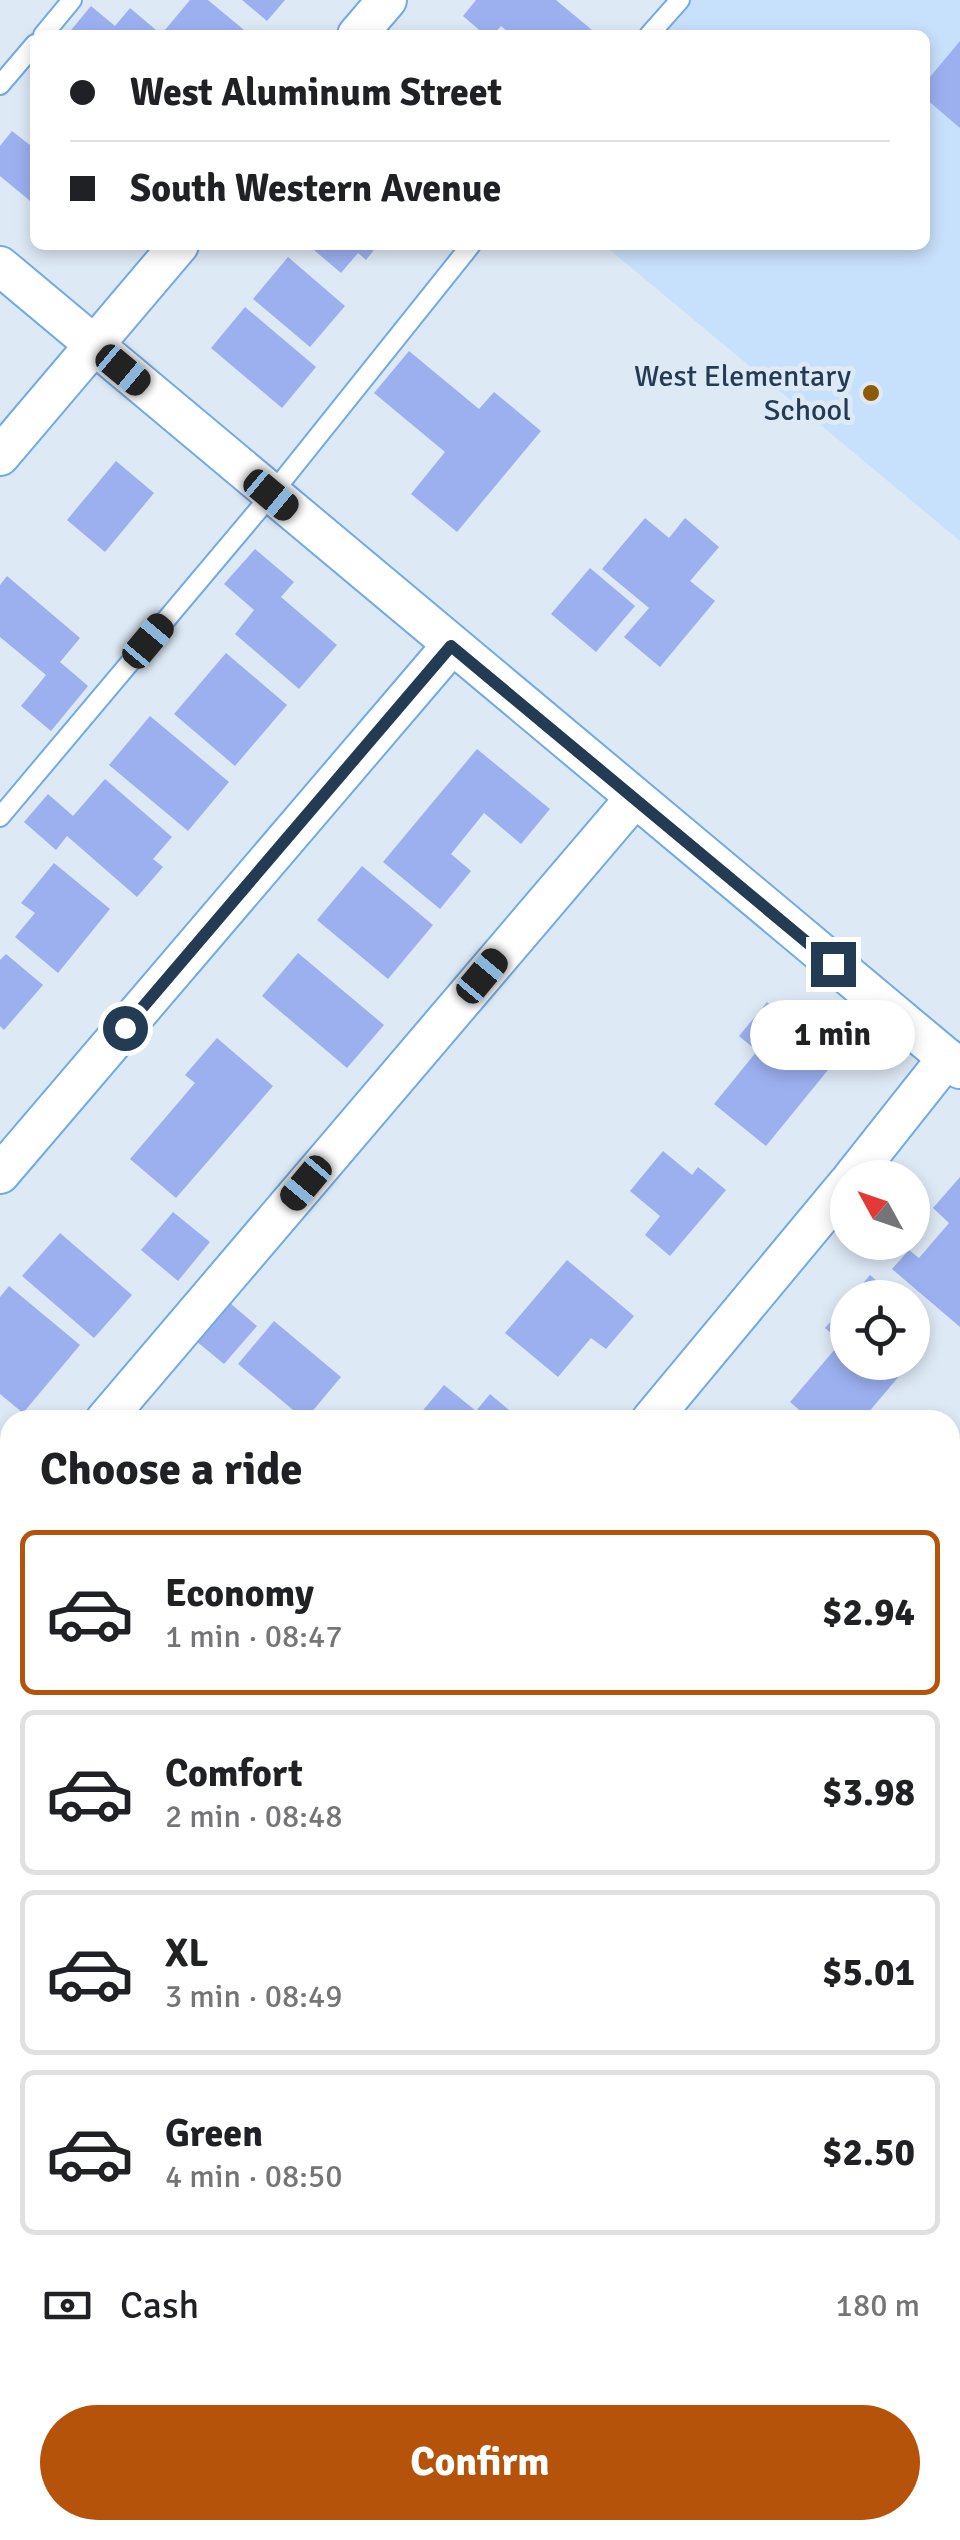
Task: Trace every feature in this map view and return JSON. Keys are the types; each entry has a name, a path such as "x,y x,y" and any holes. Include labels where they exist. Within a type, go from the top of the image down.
{"street":[{"path":"361,30 386,0"},
{"path":"0,456 175,250"},
{"path":"0,266 954,1064 868,1160"},
{"path":"0,1174 451,646"},
{"path":"114,1410 634,798"},
{"path":"659,1410 830,1204"}],"lane":[{"path":"46,30 72,0"},
{"path":"653,30 680,0"},
{"path":"0,85 30,50"},
{"path":"0,817 271,495 467,250"}],"shaded area":[{"name":"West Elementary School","path":"673,0 960,0 960,541 610,250 930,250 930,30 648,30"}],"building":[{"path":"190,0 208,0 244,30 165,30"},
{"path":"242,0 285,0 267,21"},
{"path":"476,0 556,0 592,30 506,30 501,26 497,30 479,30 463,16"},
{"path":"91,6 115,26 130,8 156,30 71,30"},
{"path":"960,41 960,128 930,102 930,77"},
{"path":"12,131 30,145 30,201 0,176 0,146"},
{"path":"314,250 374,250 366,260 358,253 341,273"},
{"path":"288,257 345,306 310,347 253,299"},
{"path":"245,307 316,367 282,408 211,348"},
{"path":"409,351 479,409 494,392 541,431 457,532 411,494 445,452 374,393"},
{"path":"116,461 154,493 105,552 67,520"},
{"path":"645,518 669,538 685,518 719,547 690,581 715,601 660,667 624,637 649,608 602,569"},
{"path":"255,549 294,582 281,597 337,645 299,689 235,634 254,610 224,584"},
{"path":"590,568 635,606 596,652 551,614"},
{"path":"7,576 80,638 60,662 88,686 51,731 21,706 46,675 0,637 0,585"},
{"path":"226,653 287,705 235,766 174,714"},
{"path":"150,716 229,782 188,831 109,765"},
{"path":"477,749 550,809 521,844 484,813 451,854 471,871 440,909 383,862"},
{"path":"105,779 172,837 153,859 163,867 137,897 67,836 56,850 24,822 48,794 73,816"},
{"path":"54,863 110,909 58,973 15,937 35,913 21,903"},
{"path":"362,866 433,925 388,979 317,920"},
{"path":"298,953 384,1025 347,1068 262,996"},
{"path":"6,954 43,985 4,1030 0,1026 0,960"},
{"path":"767,1002 837,1059 766,1146 714,1104 757,1051 739,1036"},
{"path":"217,1038 273,1086 176,1198 130,1159 195,1083 185,1075"},
{"path":"663,1151 692,1175 698,1167 726,1190 670,1256 645,1235 660,1216 630,1191"},
{"path":"960,1177 960,1327 930,1301 930,1280 905,1280 892,1269 900,1260 930,1260 930,1245 949,1223 933,1208"},
{"path":"173,1212 210,1242 178,1281 141,1250"},
{"path":"60,1233 132,1295 94,1338 22,1276"},
{"path":"567,1260 634,1316 606,1349 591,1338 558,1377 505,1333"},
{"path":"9,1286 80,1345 26,1410 19,1410 0,1394 0,1297"},
{"path":"223,1297 257,1326 224,1364 190,1336"},
{"path":"274,1321 341,1377 313,1410 293,1410 238,1364"},
{"path":"830,1355 830,1380 896,1380 870,1410 799,1410 790,1402"},
{"path":"444,1385 475,1410 423,1410"},
{"path":"490,1394 509,1410 477,1410"}],"place":[{"name":"West Elementary School","path":"871,393"}],"route":[{"path":"125,1028 451,646 833,964"}]}
